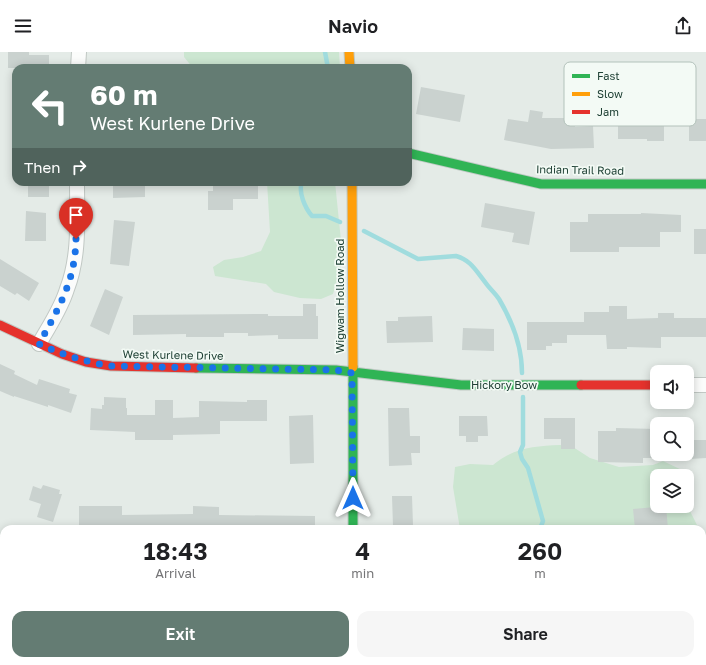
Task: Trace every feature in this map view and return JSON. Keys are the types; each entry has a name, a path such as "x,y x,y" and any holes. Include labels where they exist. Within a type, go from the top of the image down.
{"street":[{"path":"78,52 78,64"},
{"path":"349,52 350,64"},
{"name":"Indian Trail Road","path":"412,154 541,184 706,184"},
{"path":"39,344 60,307 73,272 76,252 77,186"},
{"name":"Wigwam Hollow Road","path":"352,186 353,525"},
{"name":"West Kurlene Drive","path":"0,325 68,356 86,362 111,366 336,370 352,373"},
{"name":"Hickory Bow","path":"352,373 461,385 650,385"},
{"path":"694,385 706,385"}],"green space":[{"path":"184,52 339,52 340,64 190,64 184,57"},
{"path":"267,186 335,186 343,260 333,294 321,299 300,298 274,292 266,284 215,276 213,267 224,260 243,257 261,251 270,232"},
{"path":"560,445 573,447 590,458 619,467 653,465 663,461 680,469 650,469 650,513 691,513 697,525 459,525 453,487 455,467 470,464 493,465 516,451 533,447"}],"building":[{"path":"8,52 29,52 29,55 49,55 49,64 12,64 12,68 8,68"},
{"path":"421,87 465,95 460,122 416,114"},
{"path":"530,110 543,112 542,118 564,118 564,126 593,126 594,148 551,149 504,140 508,119 528,122"},
{"path":"696,119 706,119 706,141 689,141 689,126 696,126"},
{"path":"618,126 664,126 664,141 647,141 647,139 618,139"},
{"path":"28,186 49,186 49,197 28,197"},
{"path":"113,186 145,186 145,197 113,198"},
{"path":"213,186 258,186 258,199 233,199 233,210 208,210 208,191 213,191"},
{"path":"485,203 535,212 529,245 512,242 514,233 481,227"},
{"path":"26,211 46,213 46,241 25,241"},
{"path":"641,213 681,215 681,232 660,232 660,247 619,247 619,252 570,252 570,222 588,222 588,214"},
{"path":"114,220 135,222 129,266 110,264"},
{"path":"694,229 706,229 706,254 694,254"},
{"path":"0,259 39,283 29,301 17,293 15,295 0,286"},
{"path":"105,289 123,297 109,335 90,326"},
{"path":"303,304 316,304 316,316 318,316 318,339 278,339 278,335 248,336 248,333 224,333 224,337 186,337 186,334 133,335 133,315 268,314 268,316 303,316"},
{"path":"609,306 627,306 627,319 658,318 658,313 674,313 674,318 706,318 706,337 661,337 661,348 627,347 627,349 607,349 606,335 567,335 567,343 552,343 552,346 546,346 546,350 527,350 527,322 584,322 584,312 609,312"},
{"path":"432,316 433,342 387,343 386,321 398,321 398,317"},
{"path":"463,328 494,329 494,351 462,350"},
{"path":"0,364 15,371 14,374 37,385 39,379 70,389 69,393 77,395 71,413 48,405 48,407 14,397 0,391"},
{"path":"104,397 126,398 127,415 155,415 155,400 173,400 173,418 199,417 199,401 247,402 247,400 267,400 267,421 220,421 220,434 173,435 173,440 135,440 135,432 90,430 91,408 102,409 102,405 104,405"},
{"path":"388,408 409,408 410,436 420,436 420,453 411,453 412,465 389,466"},
{"path":"313,415 314,463 290,464 289,416"},
{"path":"459,416 487,416 488,436 478,436 478,442 466,442 466,436 459,436"},
{"path":"544,418 575,418 575,449 561,449 561,439 544,439"},
{"path":"616,428 650,429 650,458 643,458 643,463 598,462 598,431 616,431"},
{"path":"694,440 706,440 706,458 694,459"},
{"path":"43,485 60,490 59,494 62,494 53,522 37,517 41,504 29,500 33,486 41,489"},
{"path":"392,496 412,496 413,525 393,525"},
{"path":"79,506 122,506 122,515 193,514 193,506 219,507 219,515 315,516 315,525 79,525"},
{"path":"650,507 650,513 667,513 668,525 635,525 633,509"}],"waterway":[{"path":"325,52 327,64"},
{"path":"301,186 303,200 312,216 326,216 340,222"},
{"path":"364,231 418,259 456,256 466,260 476,270 504,307 518,344 522,363 522,373"},
{"path":"523,397 523,445 520,452 522,459 528,468 543,521 542,525"}],"traffic: fast":[{"path":"412,154 541,184 706,184"},
{"path":"353,367 353,525"},
{"path":"196,368 336,370 461,385 581,385"}],"traffic: slow":[{"path":"349,52 350,64"},
{"path":"352,186 353,367"}],"traffic: jam":[{"path":"0,325 62,354 86,362 111,366 196,368"},
{"path":"581,385 650,385"}],"route":[{"path":"76,239 73,272 67,290 60,307 39,344 86,362 111,366 336,370 352,373 353,498"}]}
